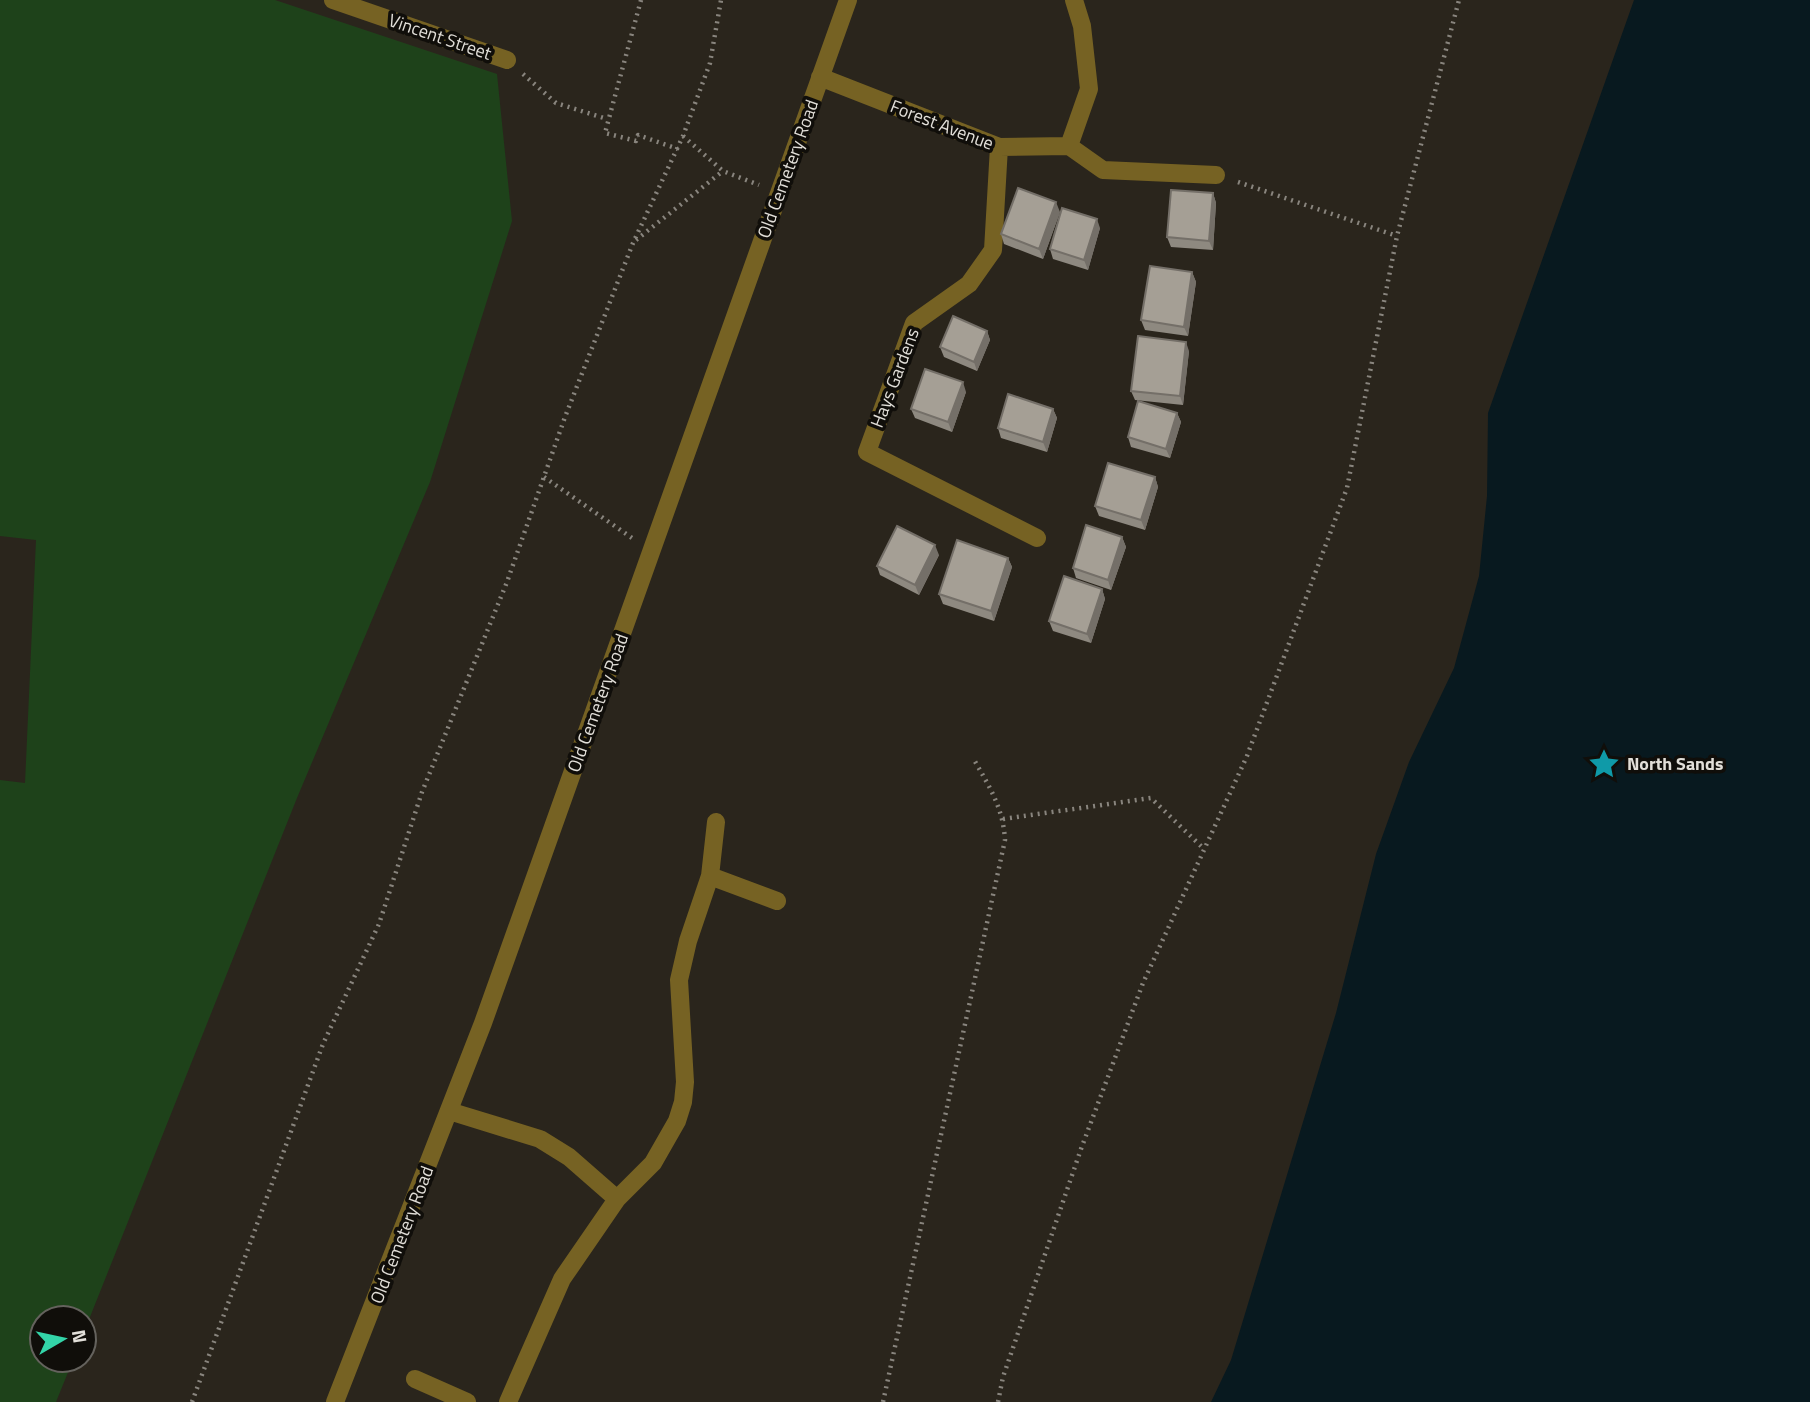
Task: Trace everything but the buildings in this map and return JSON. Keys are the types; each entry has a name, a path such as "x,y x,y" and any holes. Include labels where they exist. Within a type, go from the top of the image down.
{"street":[{"name":"Vincent Street","path":"333,0 507,60"},
{"name":"Old Cemetery Road","path":"335,1402 449,1111 652,552 848,0"},
{"path":"1074,0 1082,26 1090,89 1069,146 1103,170 1216,175"},
{"name":"Forest Avenue","path":"820,77 999,147 1069,146"},
{"name":"Hays Gardens","path":"999,147 993,250 969,284 914,323 867,452 1037,538"},
{"path":"508,1402 562,1279 617,1199 653,1163 667,1143 683,1102 679,980 685,950 709,876 716,822"},
{"path":"709,876 777,901"},
{"path":"449,1111 540,1139 569,1157 617,1199"},
{"path":"415,1379 467,1402"}],"path":[{"path":"641,0 605,133 636,141 638,135 678,149"},
{"path":"192,1402 323,1044 379,925 422,792 507,582 634,243 684,136 710,63 721,0"},
{"path":"998,1402 1003,1377 1086,1136 1143,983 1247,756 1347,488 1396,236 1459,0"},
{"path":"507,60 556,103 607,118"},
{"path":"684,136 723,171 779,194"},
{"path":"634,243 723,171"},
{"path":"1216,175 1396,236"},
{"path":"544,478 652,552"},
{"path":"883,1402 1004,840 1003,819 997,798 973,758"},
{"path":"1003,819 1151,798 1204,849"}],"green space":[{"path":"0,0 275,0 497,74 512,221 430,482 297,798 95,1304 28,1304 28,1374 67,1374 56,1402 0,1402 0,780 25,783 36,540 0,536"}],"shaded area":[{"name":"North Sands","path":"1634,0 1810,0 1810,1402 1211,1402 1231,1360 1336,1013 1376,854 1409,762 1454,668 1479,576 1487,496 1488,413"}],"place":[{"name":"North Sands","path":"1604,764"}]}
